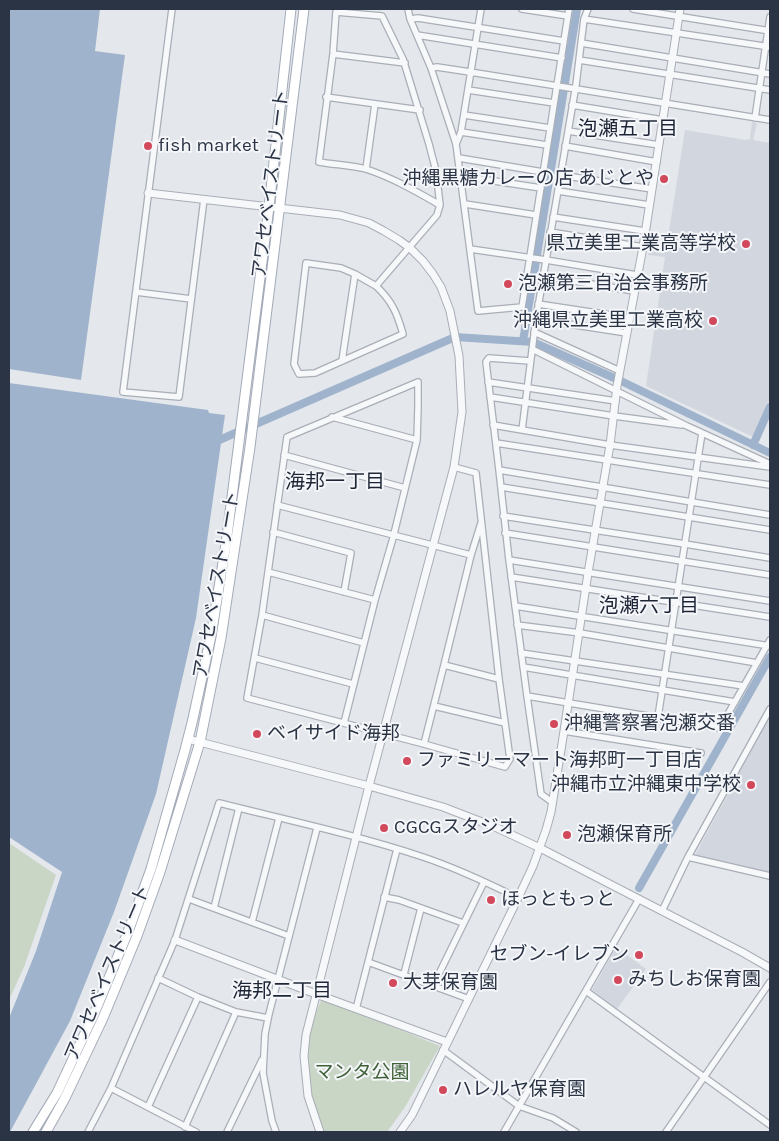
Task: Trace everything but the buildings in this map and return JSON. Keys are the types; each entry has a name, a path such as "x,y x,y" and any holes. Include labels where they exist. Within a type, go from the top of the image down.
{"main road":[{"name":"アワセベイストリート","path":"33,1132 56,1093 90,1023 128,932 151,869 188,739 212,626 226,544 269,207 291,9"},
{"name":"アワセベイストリート","path":"46,1132 65,1098 103,1018 138,936 200,742 222,638 250,447 304,9"}],"street":[{"path":"172,9 123,392 179,397 204,200"},
{"path":"408,9 431,68 456,144 478,311 522,307 569,9"},
{"path":"456,144 461,132 481,9"},
{"path":"522,9 568,16"},
{"path":"522,430 538,304 575,88 584,19 588,9"},
{"path":"632,9 679,13 769,31"},
{"path":"376,286 437,215 440,205 436,171 405,63 382,16 336,12 333,54 319,162 366,170 406,186 440,205"},
{"path":"400,1132 412,1115 534,866 546,830 569,703 588,573 608,460 620,370 650,205 679,13"},
{"path":"755,118 768,47 770,17"},
{"path":"410,18 564,41"},
{"path":"584,19 768,47"},
{"path":"417,35 562,58"},
{"path":"581,43 770,74"},
{"path":"333,54 405,63"},
{"path":"579,60 770,90"},
{"path":"431,68 437,67 575,88 770,120"},
{"path":"468,90 554,103"},
{"path":"326,97 420,110"},
{"path":"366,170 375,104"},
{"path":"572,105 663,120"},
{"path":"464,115 550,128"},
{"path":"568,131 659,145"},
{"path":"461,132 547,145"},
{"path":"565,146 657,162"},
{"path":"458,158 543,172"},
{"path":"560,175 652,189"},
{"path":"461,176 540,188"},
{"path":"558,191 650,205"},
{"path":"148,193 340,215 369,223 410,248 433,274 450,311 459,356 462,412 454,467 369,786 306,1035 304,1056 308,1096 318,1131"},
{"path":"465,204 536,215"},
{"path":"553,217 645,231"},
{"path":"550,232 643,247"},
{"path":"470,249 637,275"},
{"path":"306,263 341,268 355,274 376,286 386,296 397,314 403,334 315,373 298,374 294,364 306,263"},
{"path":"342,361 355,274"},
{"path":"543,276 634,291"},
{"path":"136,292 191,299"},
{"path":"538,304 630,318"},
{"path":"536,319 627,333"},
{"path":"534,332 620,370"},
{"path":"532,349 770,466"},
{"path":"530,361 489,358 486,362 526,696 541,794 552,802"},
{"path":"344,723 417,440 418,382 287,437 262,615 247,698 505,766 510,759 476,473 454,467"},
{"path":"488,382 616,401"},
{"path":"490,397 687,426"},
{"path":"332,417 417,440"},
{"path":"493,425 610,445 770,466"},
{"path":"658,717 702,433"},
{"path":"496,443 770,485"},
{"path":"284,456 405,488"},
{"path":"499,470 770,515"},
{"path":"501,487 770,530"},
{"path":"276,505 470,555"},
{"path":"503,516 770,558"},
{"path":"424,744 470,555 482,521"},
{"path":"274,532 351,553 344,592"},
{"path":"505,532 770,575"},
{"path":"509,560 770,601"},
{"path":"268,572 375,600"},
{"path":"511,577 770,617"},
{"path":"515,606 769,644 720,728 526,696"},
{"path":"262,615 364,642"},
{"path":"517,625 580,633 758,663"},
{"path":"521,653 744,686"},
{"path":"254,658 353,684"},
{"path":"444,665 499,679"},
{"path":"523,667 735,702"},
{"path":"434,706 505,723"},
{"path":"662,912 688,857 770,709"},
{"path":"564,732 701,753"},
{"path":"188,739 443,807 496,827 770,968"},
{"path":"89,1132 111,1088 176,940 219,803 423,857 518,898"},
{"path":"214,908 239,808"},
{"path":"252,922 279,818"},
{"path":"276,1132 272,1121 263,1072 268,1018 317,828"},
{"path":"356,1008 397,849"},
{"path":"688,857 770,876"},
{"path":"433,986 484,882"},
{"path":"384,898 399,900 463,923"},
{"path":"189,899 288,936"},
{"path":"504,1132 639,899"},
{"path":"404,974 421,908"},
{"path":"176,940 447,1042"},
{"path":"368,962 469,999"},
{"path":"158,978 236,1012 268,1018"},
{"path":"666,1132 770,982"},
{"path":"586,991 770,1125"},
{"path":"148,1107 198,997"},
{"path":"185,1127 236,1012"},
{"path":"443,1050 519,1106 553,1118 576,1132"},
{"path":"227,1132 263,1057"},
{"path":"111,1088 196,1132"}],"shaded area":[{"name":"沖縄県立美里工業高校","path":"752,122 757,123 753,140 770,143 770,398 753,437 646,386 665,257 648,255 650,242 667,244 685,130 746,140 750,139"},
{"name":"沖縄市立沖縄東中学校","path":"770,716 770,872 695,855"},
{"name":"みちしお保育園","path":"616,947 646,969 617,1009 592,990"}],"green space":[{"path":"9,843 56,875 24,967 9,1000"},
{"name":"マンタ公園","path":"322,998 440,1046 405,1107 387,1132 324,1132 321,1127 311,1096 306,1055 312,1022"}],"water":[{"path":"9,9 100,9 95,51 125,55 81,380 9,369"},
{"path":"9,383 208,410 209,413 225,415 196,618 156,794 114,912 70,1021 10,1132 9,1018 36,951 62,872 9,837"}],"waterway":[{"path":"523,341 577,9"},
{"path":"217,441 455,337 533,342 621,381 770,453"},
{"path":"753,445 770,407"},
{"path":"639,888 770,657"}],"place":[{"name":"fish market","path":"148,146"},
{"name":"沖縄黒糖カレーの店 あじとや","path":"664,179"},
{"name":"県立美里工業高等学校","path":"746,244"},
{"name":"泡瀬第三自治会事務所","path":"508,284"},
{"name":"沖縄県立美里工業高校","path":"713,321"},
{"name":"沖縄警察署泡瀬交番","path":"554,724"},
{"name":"ベイサイド海邦","path":"257,734"},
{"name":"ファミリーマート海邦町一丁目店","path":"407,761"},
{"name":"沖縄市立沖縄東中学校","path":"751,785"},
{"name":"CGCGスタジオ","path":"384,828"},
{"name":"泡瀬保育所","path":"567,835"},
{"name":"ほっともっと","path":"491,900"},
{"name":"セブン-イレブン","path":"639,955"},
{"name":"みちしお保育園","path":"618,980"},
{"name":"大芽保育園","path":"393,983"},
{"name":"ハレルヤ保育園","path":"443,1090"}],"district":[{"name":"泡瀬五丁目","path":"628,129"},
{"name":"海邦一丁目","path":"335,482"},
{"name":"泡瀬六丁目","path":"649,606"},
{"name":"海邦二丁目","path":"282,991"}]}
